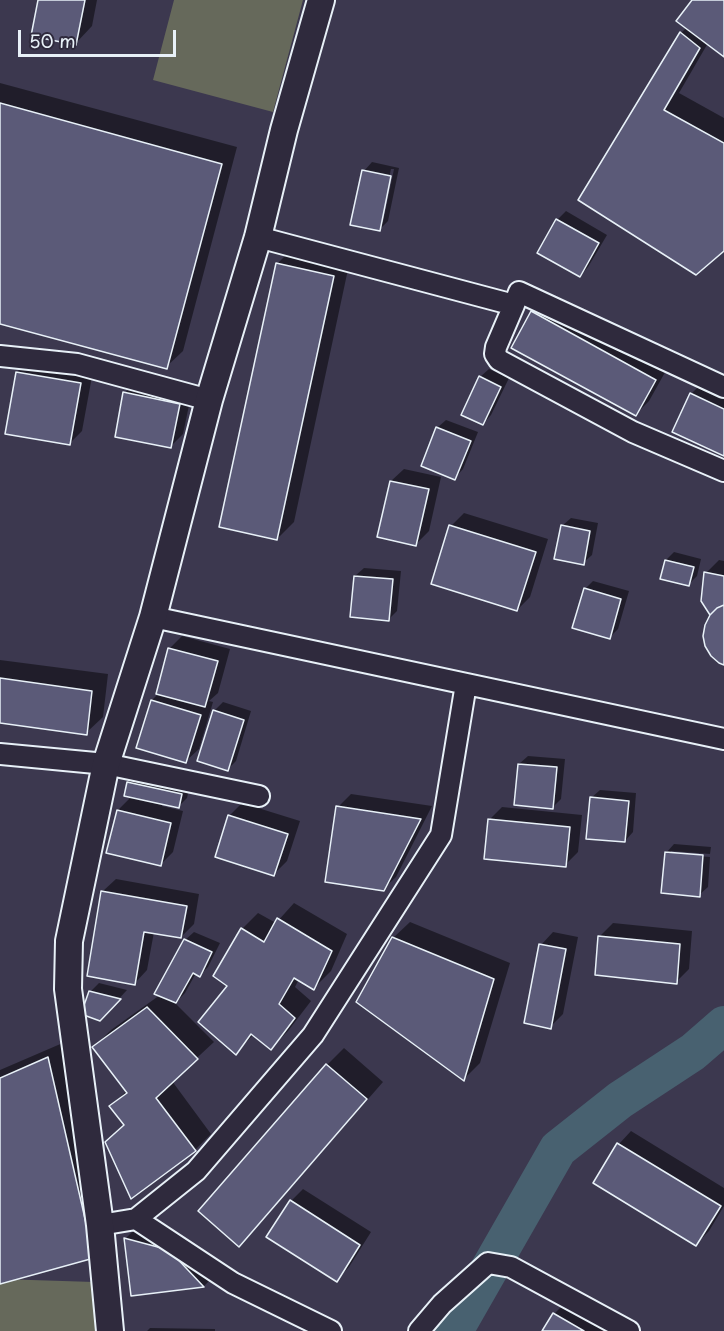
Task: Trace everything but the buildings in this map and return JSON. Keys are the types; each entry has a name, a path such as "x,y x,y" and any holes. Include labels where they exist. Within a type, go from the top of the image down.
{"street":[{"path":"110,1331 100,1225 68,989 69,941 106,764 153,617 209,400 258,237 284,130 321,0"},
{"path":"258,237 514,304"},
{"path":"724,387 519,292 496,347 495,354 499,360 633,432 724,471"},
{"path":"0,356 77,364 209,400"},
{"path":"153,617 724,738"},
{"path":"100,1225 136,1219 196,1171 313,1035 441,835 466,684"},
{"path":"0,753 106,764 259,796"},
{"path":"136,1219 233,1283 331,1331"},
{"path":"419,1331 442,1304 498,1264 511,1267 629,1331"}],"green space":[{"path":"174,0 303,0 273,112 153,80"},
{"path":"0,1279 94,1282 98,1331 0,1331"}],"waterway":[{"path":"454,1331 558,1149 620,1100 693,1052 724,1025"}]}
